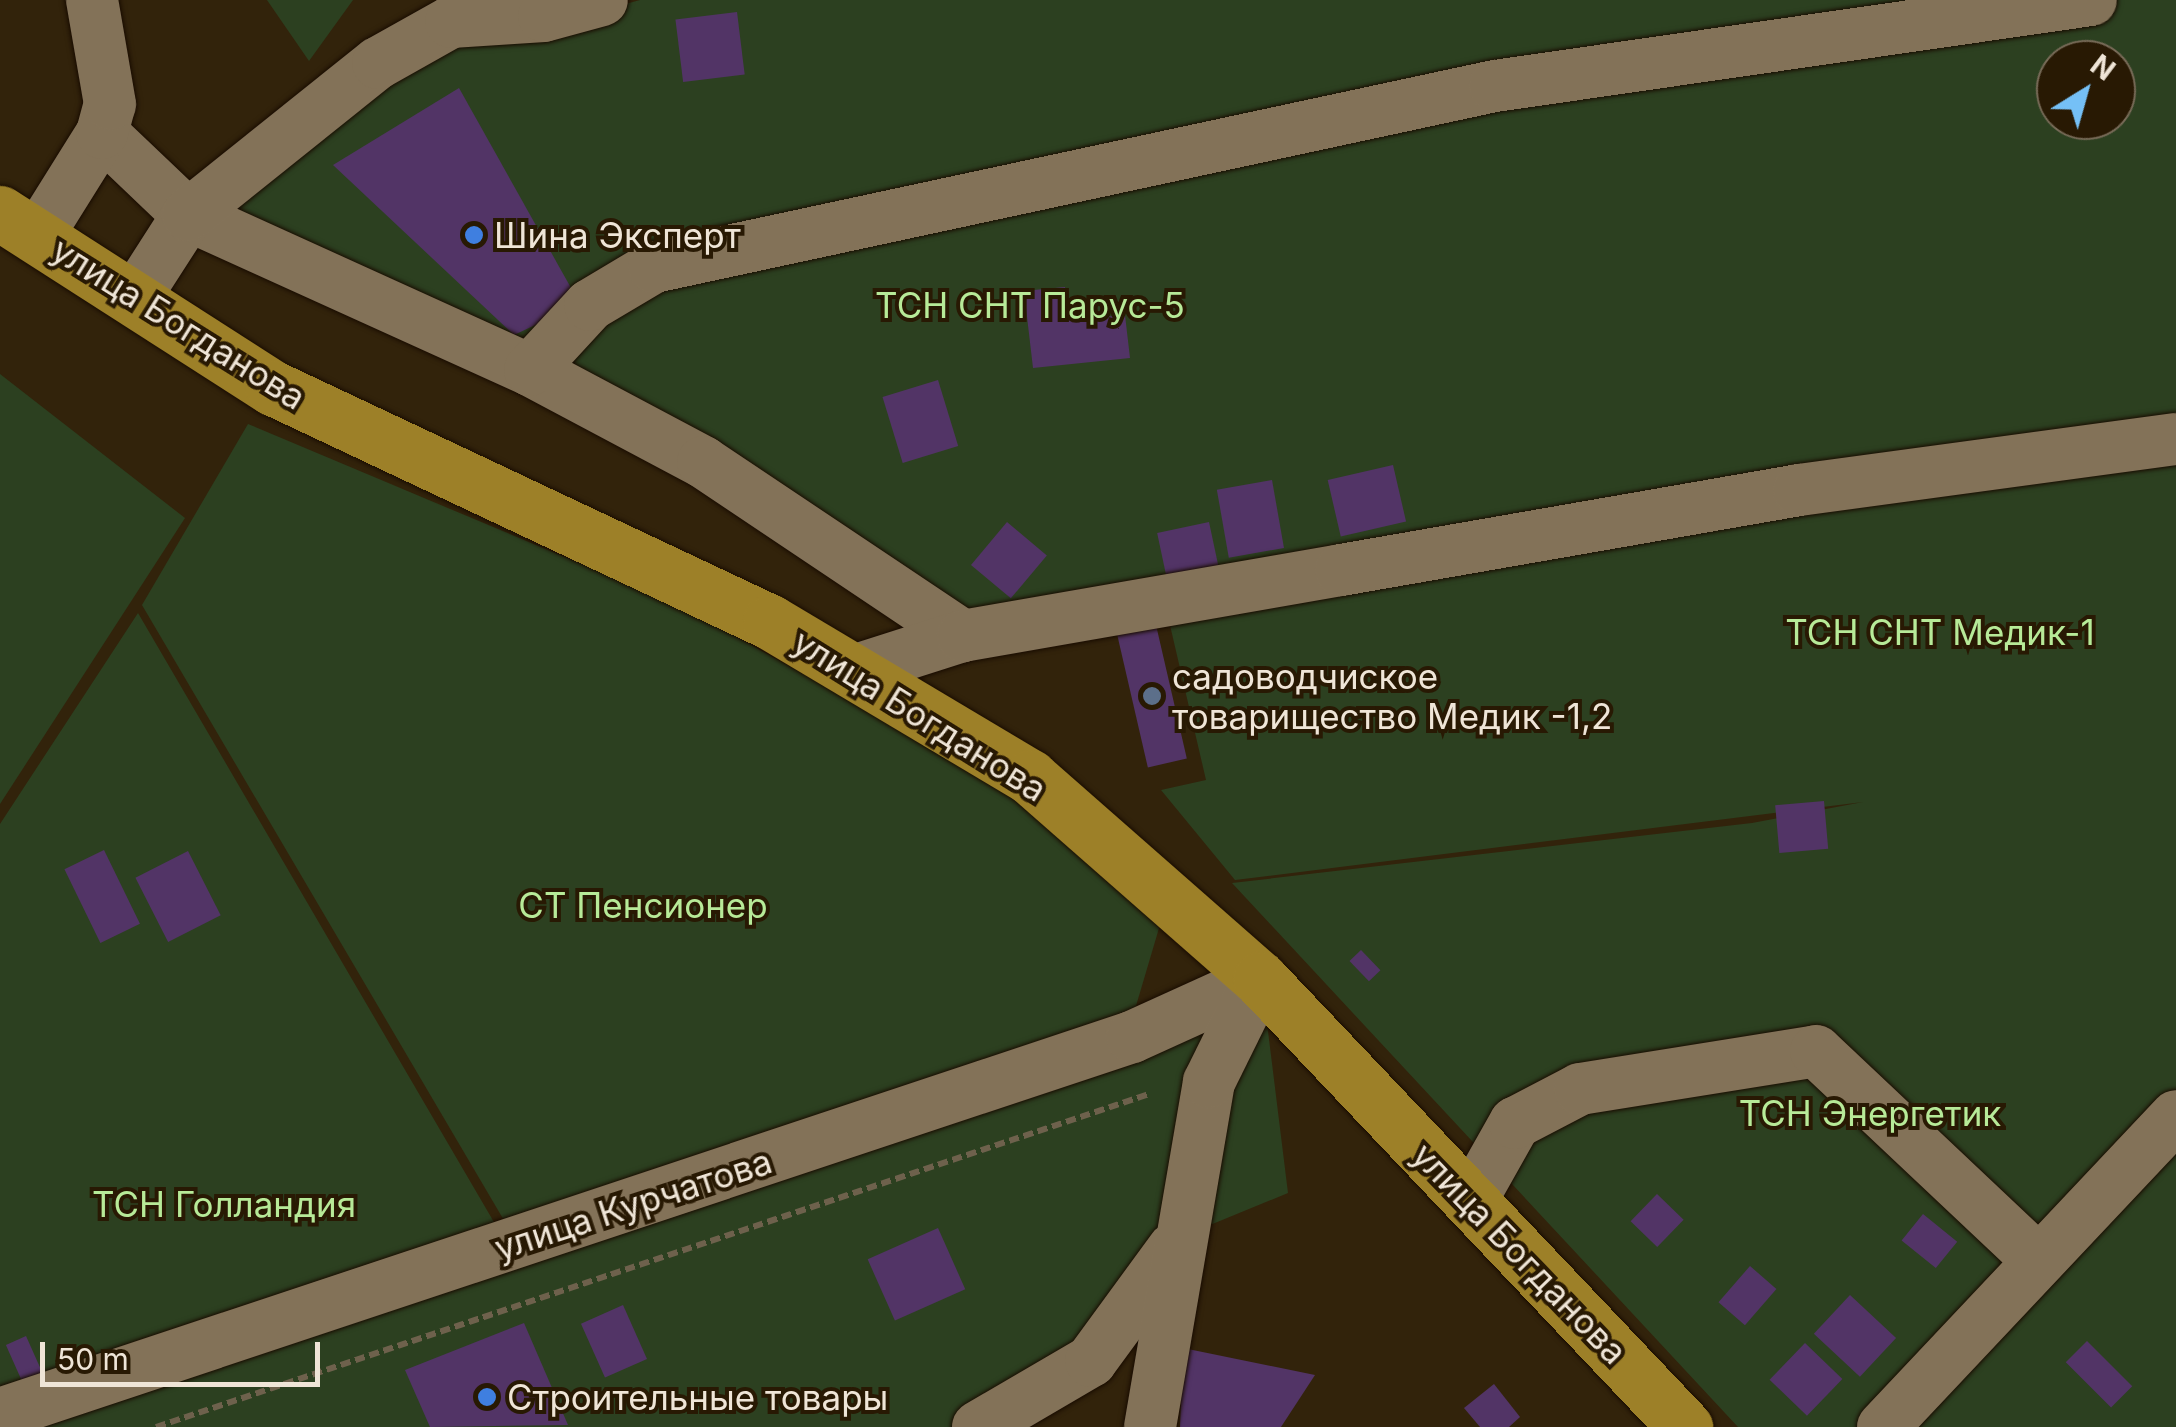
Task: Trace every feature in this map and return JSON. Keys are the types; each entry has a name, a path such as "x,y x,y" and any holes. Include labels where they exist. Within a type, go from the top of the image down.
{"main road":[{"name":"улица Богданова","path":"19,224 273,388 770,622 1030,778 1260,980 1686,1427"}],"street":[{"path":"19,224 102,133 110,104 92,0"},
{"path":"134,298 188,216 364,74 451,22 544,16 602,0"},
{"path":"530,370 590,306 654,267 1495,86 2091,0"},
{"path":"102,133 188,216 530,370 703,462 963,636"},
{"path":"853,671 963,636 1799,490 2176,439"},
{"path":"1150,1427 1208,1082 1260,980"},
{"name":"улица Курчатова","path":"0,1414 1132,1037 1260,980"},
{"path":"1471,1201 1515,1123 1580,1089 1816,1051 2037,1259"},
{"path":"1890,1424 2037,1259 2176,1116"},
{"path":"978,1427 1092,1361 1180,1240"}],"path":[{"path":"156,1427 1150,1094"}],"green space":[{"path":"267,0 353,0 309,61"},
{"name":"ТСН СНТ Парус-5","path":"640,0 2176,0 2176,434 961,624 208,209 458,32 571,19"},
{"path":"0,374 185,518 0,804"},
{"name":"СТ Пенсионер","path":"248,424 681,606 1035,803 1162,918 1128,1033 518,1244 142,605"},
{"path":"2176,444 2176,1427 1738,1427 1232,883 1752,823 1863,802 1235,880 1161,790 1206,780 1166,608"},
{"name":"ТСН Голландия","path":"138,613 512,1253 1132,1037 1266,1015 1288,1193 1176,1239 1090,1358 971,1427 0,1427 0,824"}],"building":[{"path":"737,12 745,75 683,82 675,20"},
{"name":"Шина Эксперт","path":"459,88 580,304 514,335 333,165"},
{"path":"1065,287 1068,320 1125,315 1130,358 1033,368 1024,291"},
{"path":"938,380 958,446 903,463 883,397"},
{"path":"1393,465 1406,522 1341,537 1328,480"},
{"path":"1272,480 1284,548 1229,558 1217,490"},
{"path":"1007,522 1047,555 1011,598 971,565"},
{"path":"1209,522 1220,576 1169,587 1157,533"},
{"name":"садоводчиское товарищество Медик -1,2","path":"1156,625 1187,758 1148,767 1117,634"},
{"path":"1824,801 1828,849 1779,853 1775,805"},
{"path":"104,850 140,924 100,943 64,869"},
{"path":"188,851 221,915 168,942 135,878"},
{"path":"1361,950 1380,970 1369,981 1349,961"},
{"path":"1657,1194 1684,1220 1657,1247 1631,1221"},
{"path":"1923,1214 1957,1242 1936,1268 1902,1240"},
{"path":"938,1228 965,1289 895,1321 868,1259"},
{"path":"1750,1266 1776,1289 1745,1325 1719,1302"},
{"path":"1850,1295 1896,1338 1860,1377 1814,1334"},
{"path":"623,1305 647,1359 605,1378 581,1324"},
{"name":"Строительные товары","path":"524,1323 568,1425 430,1427 405,1370"},
{"path":"26,1336 43,1375 23,1384 6,1345"},
{"path":"2087,1341 2132,1386 2111,1407 2066,1362"},
{"path":"1805,1343 1842,1379 1807,1416 1770,1380"},
{"path":"1183,1348 1315,1375 1281,1427 1180,1427"},
{"path":"1494,1384 1520,1417 1509,1427 1480,1427 1464,1408"}],"place":[{"name":"Шина Эксперт","path":"474,235"},
{"name":"садоводчиское товарищество Медик -1,2","path":"1152,696"},
{"name":"Строительные товары","path":"487,1397"}],"park label":[{"name":"ТСН СНТ Медик-1","path":"1940,632"},
{"name":"ТСН Энергетик","path":"1870,1113"}]}
